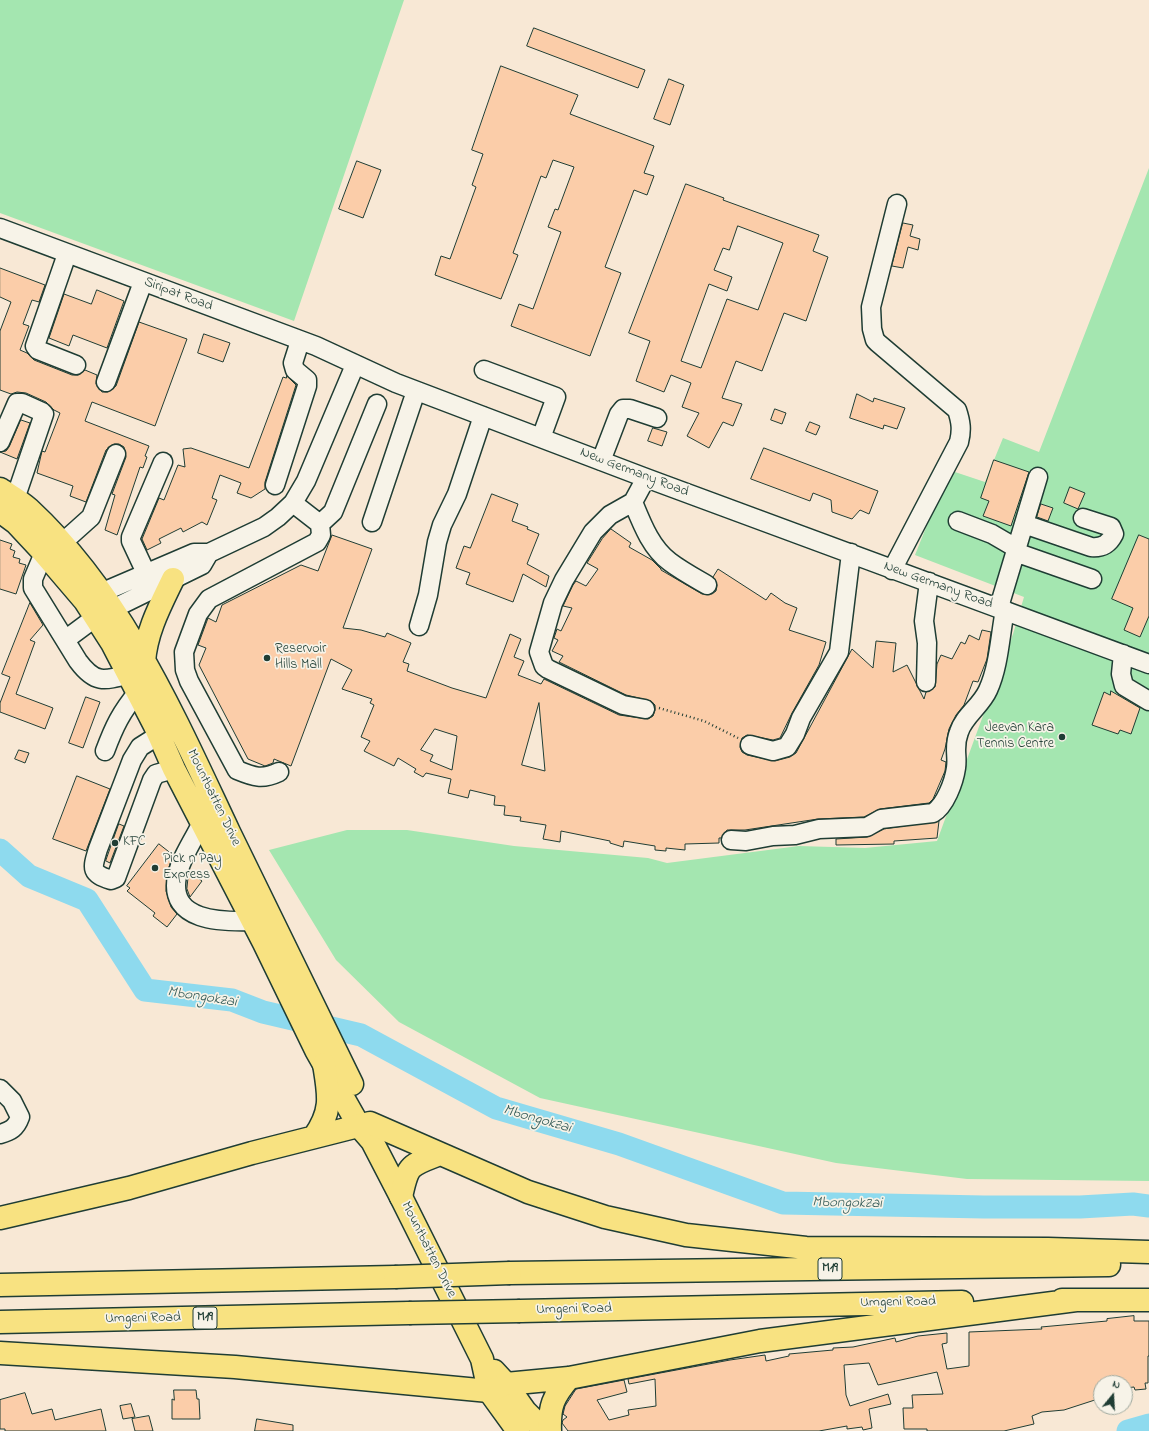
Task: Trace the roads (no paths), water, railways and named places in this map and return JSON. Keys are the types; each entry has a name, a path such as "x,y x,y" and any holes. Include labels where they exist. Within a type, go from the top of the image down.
{"main road":[{"name":"Mountbatten Drive","path":"5,500 16,523 53,548 99,604 137,676 159,735 174,769 253,921 320,1057 367,1130 498,1388"},
{"path":"137,676 150,629 173,579"},
{"name":"Mountbatten Drive","path":"137,676 188,745 348,1078 367,1130"},
{"path":"314,1137 324,1123 329,1106 320,1057"},
{"path":"0,1218 129,1188 314,1137 367,1130 440,1154 528,1192 605,1217 686,1235 806,1248 1041,1249 1149,1252"},
{"path":"401,1197 406,1174 410,1167 440,1154"},
{"name":"M19","path":"0,1285 395,1277 510,1273 1149,1264"},
{"path":"0,1353 235,1367 498,1388 569,1378 760,1341 1076,1300"},
{"name":"Umgeni Road","path":"0,1322 1076,1300 1149,1300"},
{"path":"550,1431 551,1403 558,1390 569,1378"},
{"path":"498,1388 518,1431"},
{"path":"498,1388 525,1411 545,1431"}],"street":[{"path":"892,570 959,442 962,432 961,422 957,410 875,340 872,329 871,307 897,204"},
{"name":"Siripat Road","path":"0,228 300,341 355,365"},
{"path":"67,254 35,346 38,350 76,365"},
{"path":"106,382 143,282"},
{"path":"275,485 307,386 307,380 295,370 293,363 300,341"},
{"path":"65,640 99,604 146,573 194,553 209,553 264,527 278,517 293,503 306,481 355,365"},
{"name":"New Germany Road","path":"355,365 416,391 646,478 1149,664"},
{"path":"484,370 556,397 541,438"},
{"path":"372,522 416,391"},
{"path":"0,442 17,403 22,403 42,412 44,417 5,500"},
{"path":"320,524 333,512 377,404"},
{"path":"601,461 619,414 623,409 630,409 657,418"},
{"path":"419,626 428,595 437,542 442,525 457,494 483,416"},
{"path":"105,752 115,723 124,708 137,676 106,680 92,677 78,661 33,588 33,579 53,548 91,517 116,454"},
{"path":"146,573 131,541 131,537 164,462"},
{"path":"731,840 746,841 773,836 795,835 819,829 867,827 881,819 933,813 944,803 956,768 956,741 961,725 984,698 990,685 1002,609 1016,550 1038,477"},
{"path":"646,478 633,502 610,515 593,532 583,548 564,580 553,603 539,652 544,666 548,669 623,705 646,709"},
{"path":"633,502 645,531 656,548 669,561 707,585"},
{"path":"279,772 267,777 251,776 237,770 189,681 185,670 184,652 198,614 214,594 314,545 321,535 320,524 293,503"},
{"path":"1024,524 1091,547 1102,546 1111,540 1114,534 1111,527 1083,518"},
{"path":"958,521 992,534 1016,550 1092,579"},
{"path":"99,604 173,579 202,565 209,553"},
{"path":"750,745 773,751 787,747 795,734 801,718 838,652 851,554"},
{"path":"926,682 927,643 924,621 929,582"},
{"path":"1123,654 1120,674 1124,686 1149,701"},
{"path":"159,735 140,747 132,760 98,849 94,864 94,871 97,875 111,880 116,878 152,780 156,774 174,769"},
{"path":"202,823 183,860 177,876 176,889 181,904 191,912 206,919 226,922 253,921"},
{"path":"0,1089 12,1100 20,1117 17,1124 11,1131 0,1134"}],"waterway":[{"name":"Mbongokzai","path":"0,850 29,876 87,900 145,990 232,1000 263,1012 361,1035 496,1108 619,1144 783,1203 984,1207 1080,1207 1133,1204 1149,1206"},
{"path":"1128,1431 1149,1425"}],"place":[{"name":"Reservoir Hills Mall","path":"267,658"},
{"name":"Jeevan Kara Tennis Centre","path":"1062,737"},
{"name":"KFC","path":"115,843"},
{"name":"Pick n Pay Express","path":"155,868"}]}
